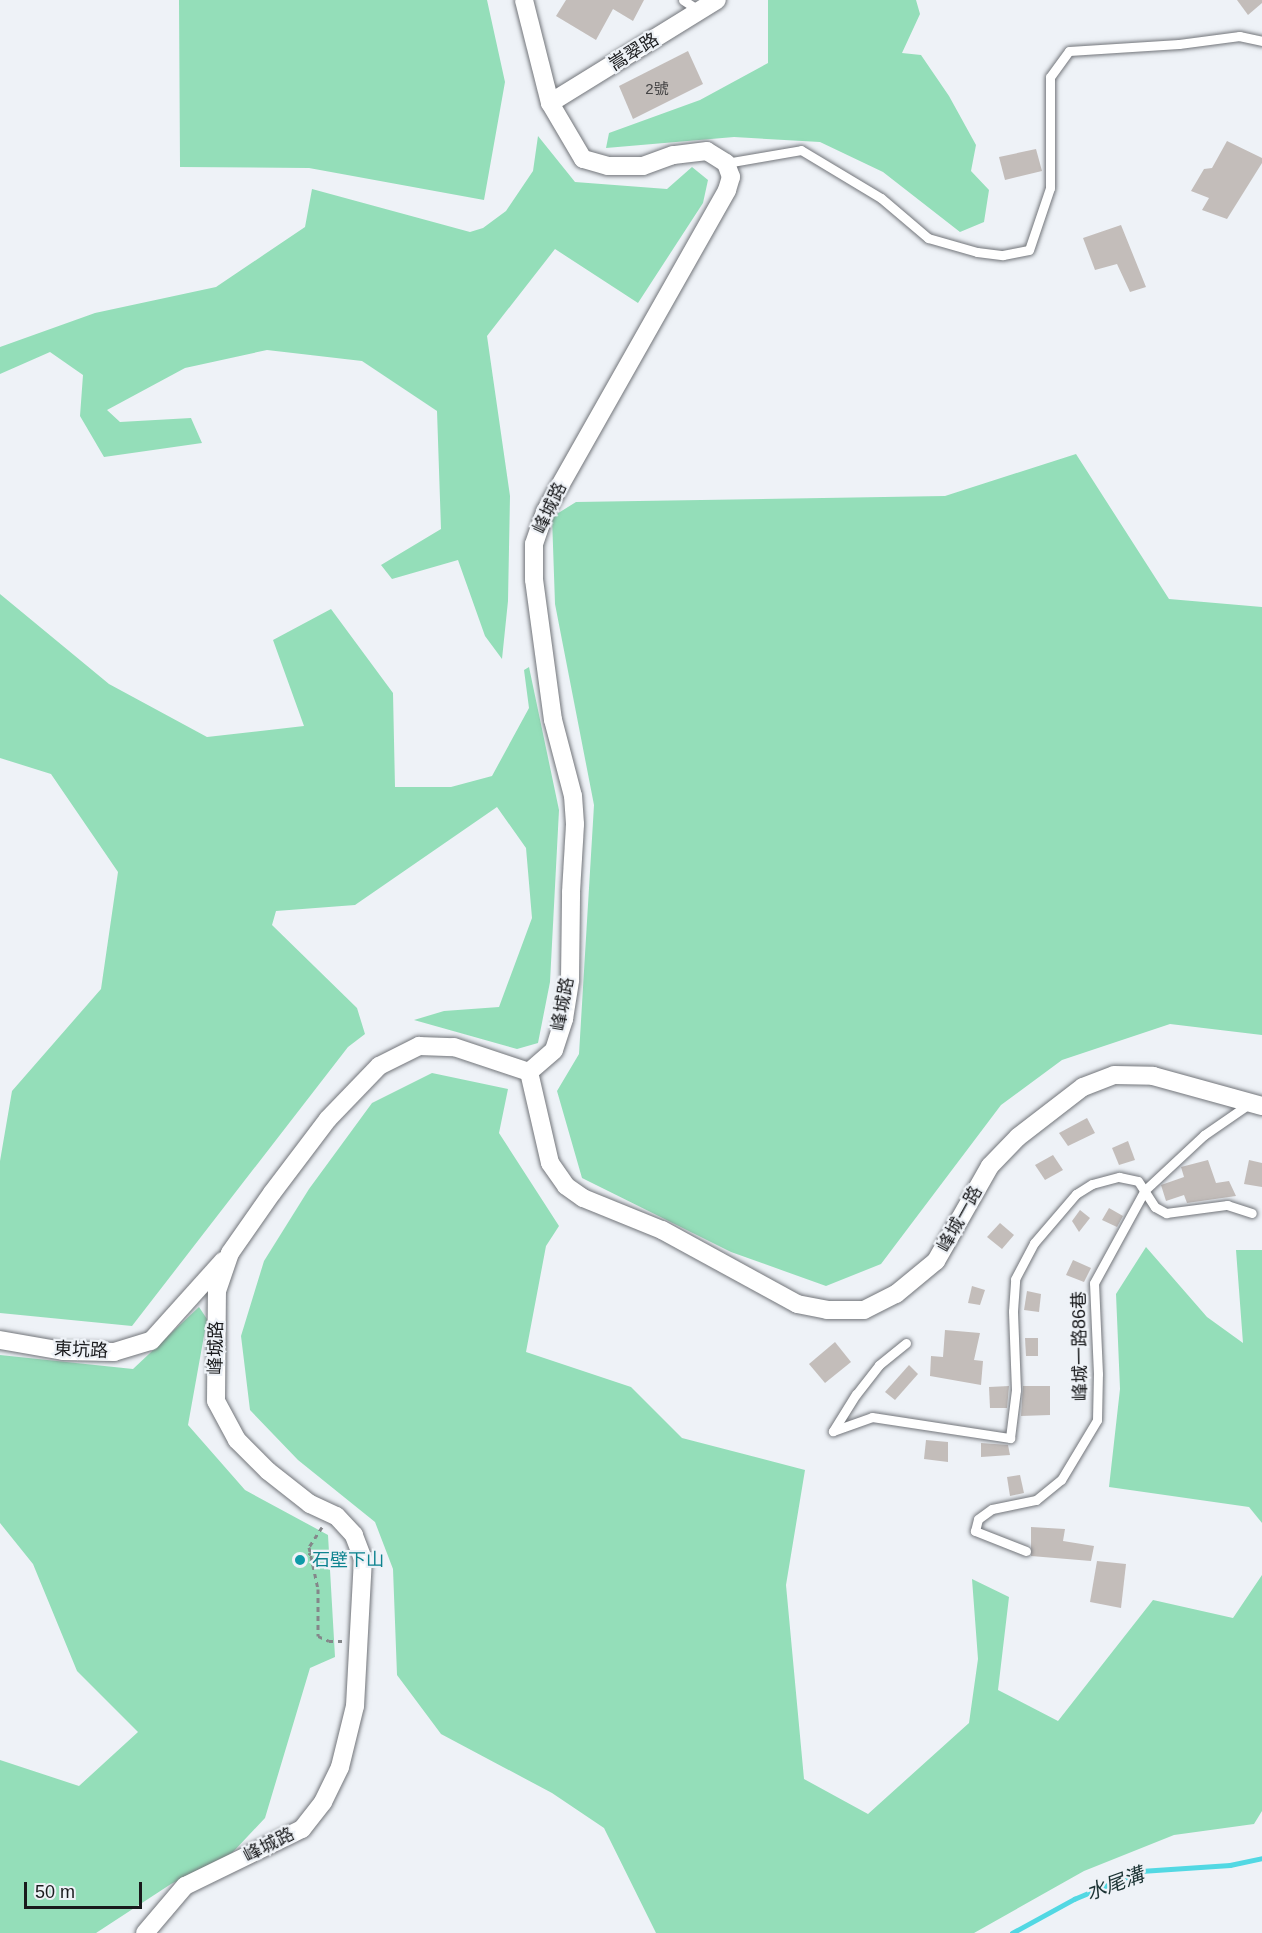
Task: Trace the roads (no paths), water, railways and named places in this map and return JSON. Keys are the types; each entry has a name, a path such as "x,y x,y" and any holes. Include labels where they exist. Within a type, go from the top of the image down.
{"street":[{"path":"524,0 550,103 583,159 608,166 642,166 673,155 707,151 726,163"},
{"name":"嵩翠路","path":"550,103 717,0"},
{"name":"峰城路","path":"145,1933 185,1886 302,1828 323,1802 340,1767 355,1706 363,1559 354,1535 336,1516 310,1504 268,1471 237,1440 216,1401 217,1291 230,1253 328,1119 379,1066 419,1046 454,1047 529,1072 554,1050 564,1019 570,980 571,892 575,824 573,796 550,698 534,580 534,544 550,502 727,190 731,177 726,163"},
{"name":"峰城一路","path":"529,1072 550,1163 566,1186 583,1198 662,1230 797,1304 827,1310 864,1310 896,1294 936,1261 990,1166 1018,1137 1083,1088 1114,1075 1153,1076 1256,1104"},
{"name":"東坑路","path":"0,1340 63,1351 114,1352 151,1341 182,1310 230,1253"}],"lane":[{"path":"683,0 700,11"},
{"path":"726,163 801,150 881,198 928,237 977,252 1003,255 1029,250 1050,188 1050,77 1070,51 1179,44 1239,36 1262,41"},
{"name":"峰城一路86巷","path":"1026,1551 975,1531 978,1519 992,1509 1036,1500 1062,1480 1097,1420 1098,1374 1094,1283 1145,1190 1204,1135 1256,1104"},
{"path":"906,1343 879,1365 856,1394 833,1431 872,1417 1010,1438 1016,1390 1013,1311 1015,1279 1034,1243 1076,1194 1092,1184 1119,1177 1138,1181 1155,1207 1166,1214 1227,1205 1252,1214"}],"waterway":[{"name":"水尾溝","path":"1012,1933 1074,1899 1141,1871 1230,1865 1262,1858"}],"place":[{"name":"石壁下山","path":"300,1560"}]}
